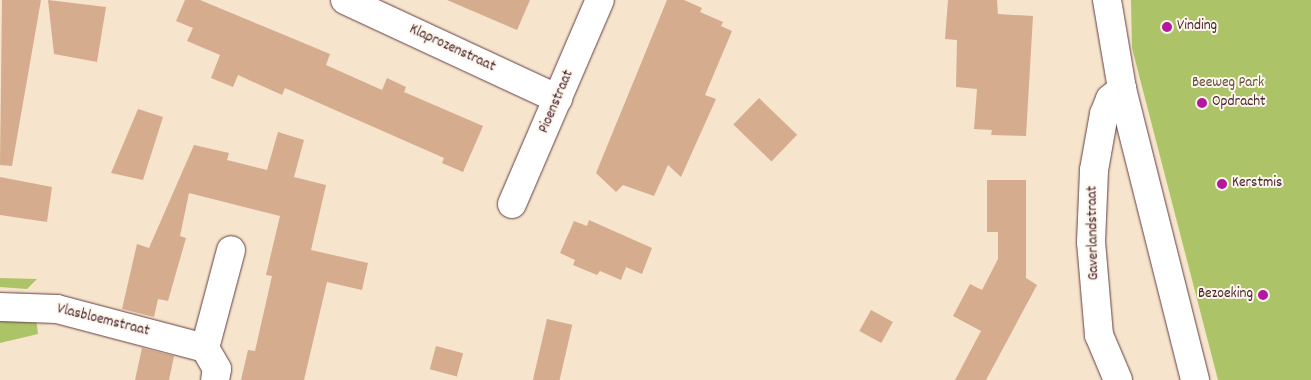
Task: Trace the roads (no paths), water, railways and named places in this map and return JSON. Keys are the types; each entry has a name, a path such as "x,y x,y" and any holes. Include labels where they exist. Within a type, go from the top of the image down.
{"street":[{"name":"Klaprozenstraat","path":"345,0 558,99"},
{"name":"Pioenstraat","path":"512,204 600,0"},
{"path":"1107,0 1122,89 1195,380"},
{"name":"Gaverlandstraat","path":"1118,380 1099,335 1091,242 1094,170 1104,114 1110,99 1122,89"},
{"path":"215,380 217,369 205,348 230,250"},
{"name":"Vlasbloemstraat","path":"0,307 57,309 205,348"}],"place":[{"name":"Vinding","path":"1167,27"},
{"name":"Opdracht","path":"1202,103"},
{"name":"Kerstmis","path":"1222,184"},
{"name":"Bezoeking","path":"1263,295"}],"park label":[{"name":"Beeweg Park","path":"1228,84"}]}
